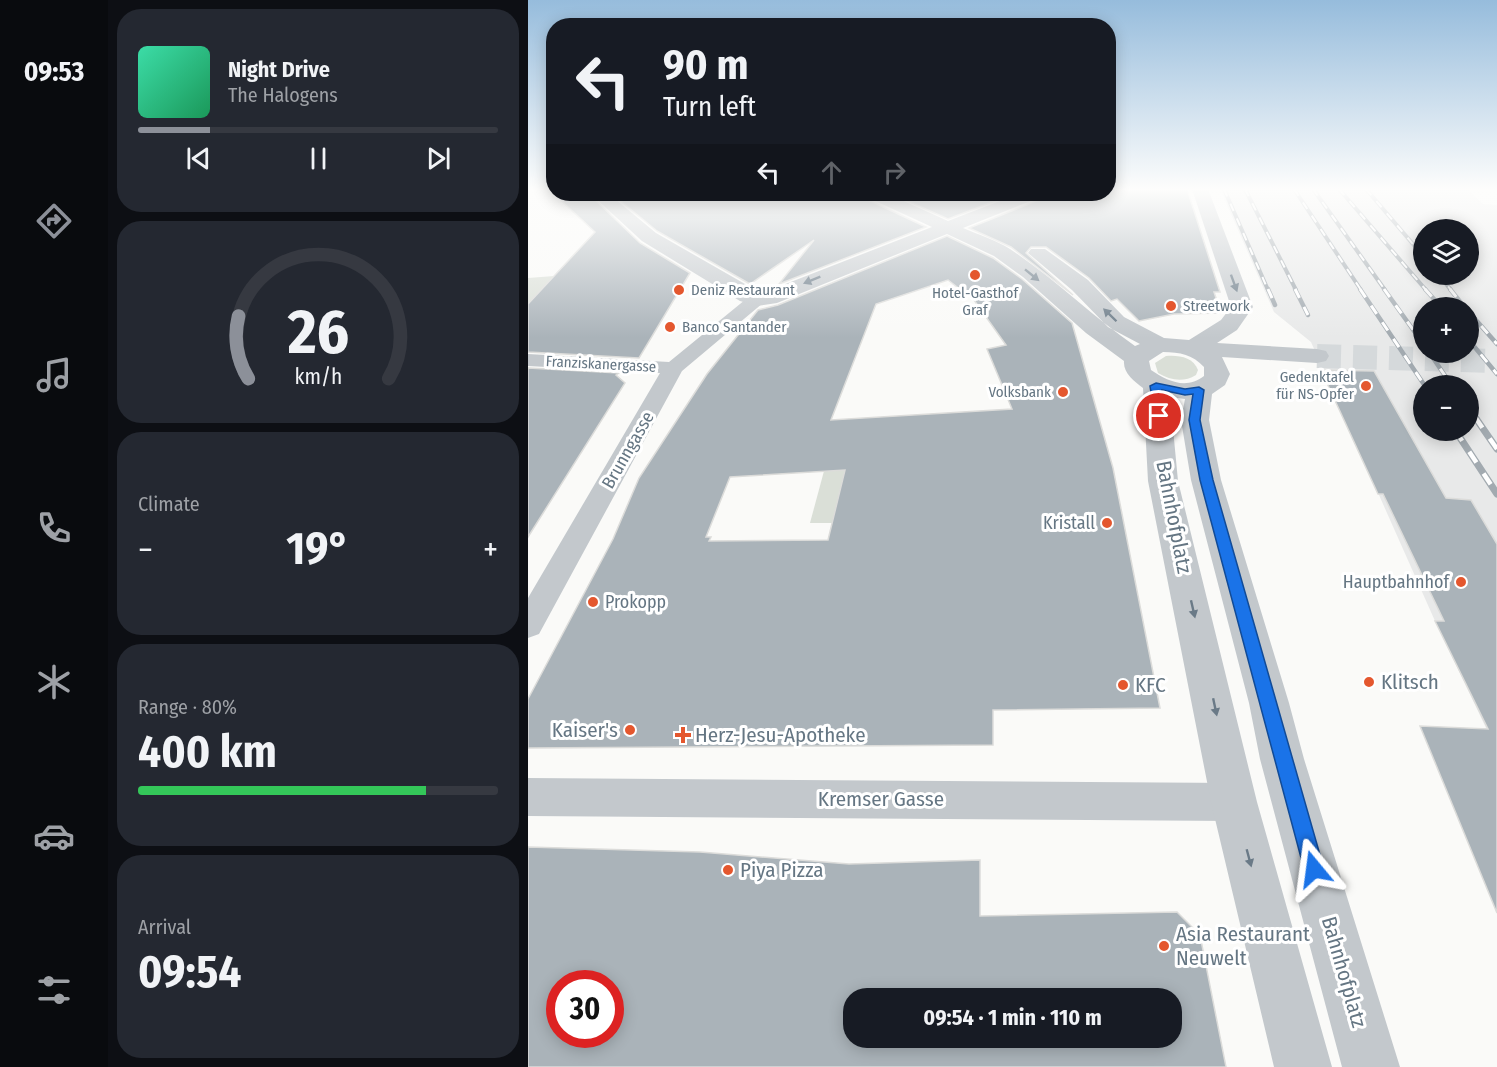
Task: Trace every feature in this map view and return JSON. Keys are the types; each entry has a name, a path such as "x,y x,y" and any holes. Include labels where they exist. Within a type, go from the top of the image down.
{"street":[{"path":"652,239 753,298"},
{"name":"Brunngasse","path":"528,625 674,368 753,298 769,298 898,239"},
{"path":"980,239 1030,273 1094,328 1136,358"},
{"path":"1010,239 1050,260 1080,285 1116,322 1160,345 1196,349 1252,350 1276,355 1317,356"},
{"path":"1196,349 1229,325 1242,307 1218,239"},
{"path":"1160,345 1141,352 1136,358 1135,366 1138,373 1156,386 1185,392 1276,355"},
{"path":"1196,349 1215,362 1209,382"},
{"name":"Franziskanergasse","path":"528,360 674,368"},
{"name":"Bahnhofplatz","path":"1209,382 1195,420 1206,480 1269,703 1282,759 1371,1067"},
{"name":"Bahnhofplatz","path":"1156,386 1163,481 1234,802 1303,1067"},
{"name":"Kremser Gasse","path":"528,797 1234,802"}],"shaded area":[{"path":"1242,239 1413,239 1413,285 1479,285 1479,239 1497,239 1497,774 1476,728 1486,728 1435,621 1311,342 1274,312"},
{"path":"554,276 528,304 528,278"},
{"path":"1166,356 1181,357 1193,362 1198,370 1196,375 1177,380 1158,373 1155,363"},
{"path":"867,469 868,523 810,523 824,471"}],"building":[{"path":"589,239 636,239 690,273 639,358 528,352 528,304"},
{"path":"671,239 896,239 779,284 814,240 750,284"},
{"path":"940,239 953,239 993,258 1022,279 1072,323 1113,468 1160,708 993,710 993,745 528,748 528,699 613,539 639,478 707,374 758,310 778,305","holes":["948,280 974,300 1006,345 987,349 1012,409 831,420 876,304","845,470 828,540 709,541 711,537 706,537 730,477"]},
{"path":"993,239 1203,239 1220,292 1214,292 1221,313 1174,314 1139,321 1117,299 1111,301 1089,278 1046,247 1031,247 1026,253 1073,295 1011,247"},
{"path":"528,368 619,373 616,375 625,383 528,537"},
{"name":"Hauptbahnhof","path":"1321,370 1374,371 1446,498 1471,500 1497,544 1497,913 1420,726 1488,729 1435,621 1444,621 1383,494 1378,494"},
{"path":"528,847 700,852 849,864 980,860 980,916 1177,912 1200,935 1226,1067 528,1067"}],"tunnel":[{"path":"1317,356 1497,361"}],"railway":[{"path":"1246,239 1268,290"},
{"path":"1270,239 1296,290"},
{"path":"1327,239 1361,290"},
{"path":"1348,239 1385,290"},
{"path":"1382,239 1426,290"},
{"path":"1408,239 1413,244"},
{"path":"1447,285 1451,290"},
{"path":"1268,289 1275,305"},
{"path":"1295,289 1308,315"},
{"path":"1360,289 1418,375"},
{"path":"1384,289 1413,330"},
{"path":"1425,289 1432,297"},
{"path":"1450,289 1456,297"},
{"path":"1479,324 1497,344"},
{"path":"1479,352 1497,374"},
{"path":"1436,363 1445,375"},
{"path":"1479,423 1497,449"},
{"path":"1462,441 1497,494"}],"place":[{"name":"Hotel-Gasthof Graf","path":"975,275"},
{"name":"Deniz Restaurant","path":"679,290"},
{"name":"Streetwork","path":"1171,306"},
{"name":"Banco Santander","path":"670,327"},
{"name":"Gedenktafel für NS-Opfer","path":"1366,386"},
{"name":"Volksbank","path":"1063,392"},
{"name":"Kristall","path":"1107,523"},
{"name":"Hauptbahnhof","path":"1461,582"},
{"name":"Prokopp","path":"593,602"},
{"name":"Klitsch","path":"1369,682"},
{"name":"KFC","path":"1123,685"},
{"name":"Kaiser's","path":"630,730"},
{"name":"Herz-Jesu-Apotheke","path":"683,735"},
{"name":"Piya Pizza","path":"728,870"},
{"name":"Asia Restaurant Neuwelt","path":"1164,946"}],"route":[{"path":"1159,416 1156,386 1185,392 1199,390 1195,420 1206,480 1314,869"}]}
